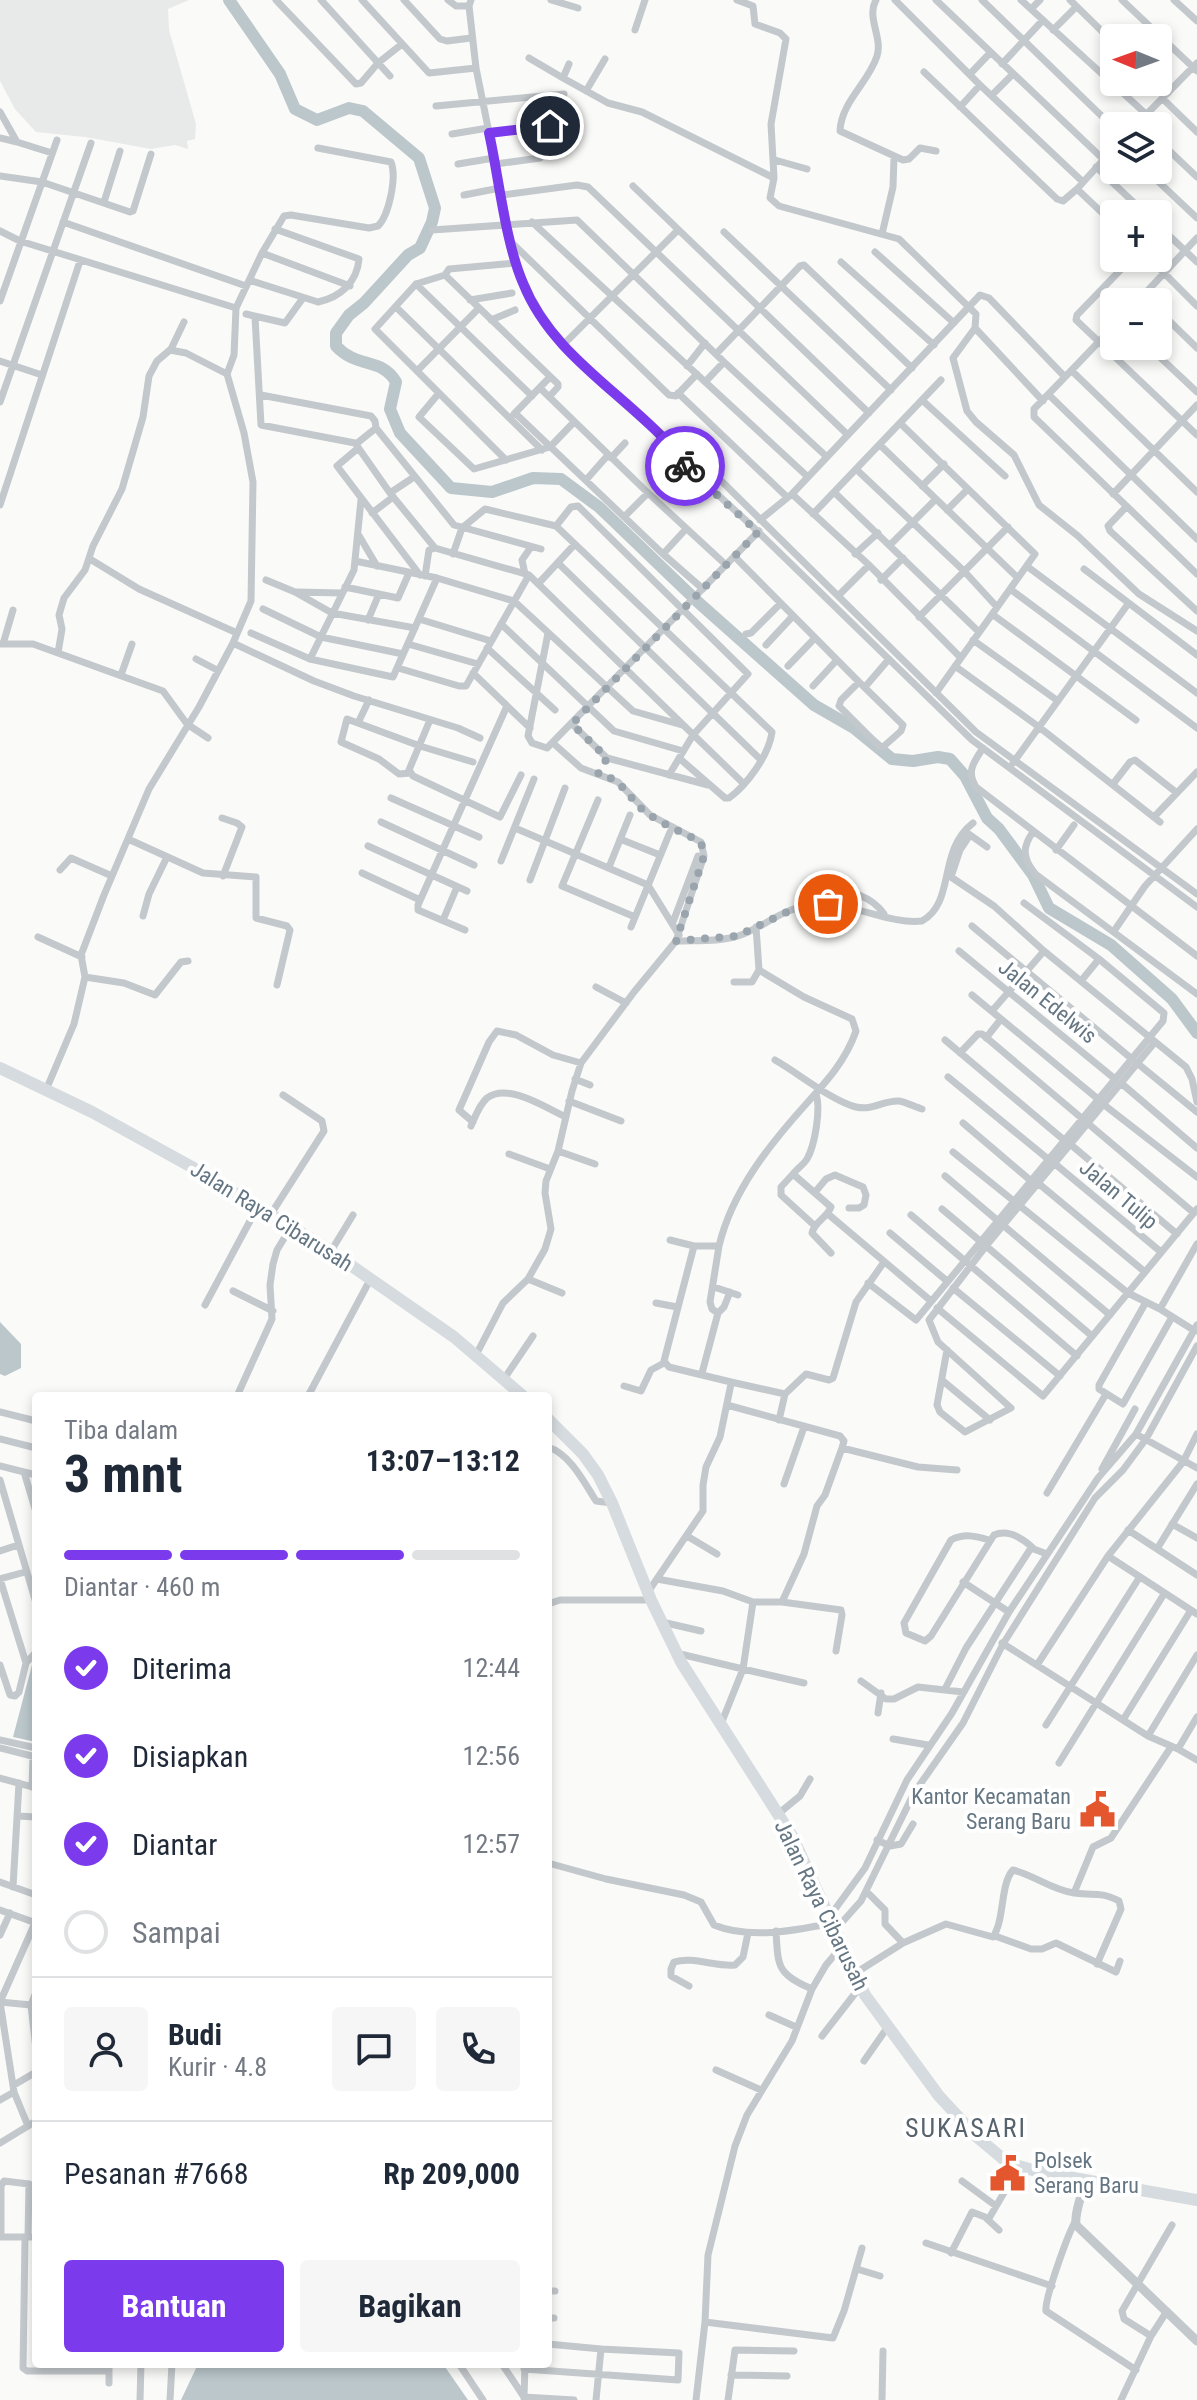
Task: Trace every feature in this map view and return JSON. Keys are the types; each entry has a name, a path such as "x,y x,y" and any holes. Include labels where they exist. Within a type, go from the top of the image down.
{"main road":[{"name":"Jalan Raya Cibarusah","path":"0,1068 170,1155 331,1251 435,1322 519,1392"},
{"name":"Jalan Raya Cibarusah","path":"552,1423 589,1462 612,1503 676,1653 797,1845 860,1987 887,2028 960,2119 1004,2160 1019,2167 1197,2200"}],"street":[{"path":"276,0 356,84 361,83 378,63 402,44"},
{"path":"321,0 390,76"},
{"path":"362,0 431,74 476,68"},
{"path":"404,0 440,39 471,38"},
{"path":"448,0 456,6 470,3 476,68 516,263 533,303 564,344 584,367 674,448 683,463 983,748 1162,867 1197,894"},
{"path":"551,0 578,8"},
{"path":"635,30 645,0"},
{"path":"737,0 753,6 755,24 780,33 786,39 771,124 775,160 770,198 779,206 904,241 970,306 976,314 975,328 953,356 967,411 1017,458 1039,505 1078,536 1139,594 1197,631"},
{"path":"876,0 872,10 878,55 852,99 840,130 894,157 908,160 922,147 936,151"},
{"path":"895,0 1100,208"},
{"path":"936,0 1100,156"},
{"path":"982,0 1100,115"},
{"path":"1021,0 1144,112"},
{"path":"1031,9 1040,0"},
{"path":"1070,0 1100,30"},
{"path":"1122,0 1196,67 1172,89"},
{"path":"1174,0 1197,21"},
{"path":"1053,30 1076,7"},
{"path":"1002,64 1043,20"},
{"path":"970,74 990,53"},
{"path":"529,58 617,107 642,112 774,178"},
{"path":"586,91 605,59"},
{"path":"563,78 569,64"},
{"path":"924,72 1057,199 1063,201 1100,162"},
{"path":"992,95 1013,74"},
{"path":"960,107 980,85"},
{"path":"436,106 564,94"},
{"path":"1150,112 1165,96 1197,132"},
{"path":"0,112 17,142"},
{"path":"452,134 550,126"},
{"path":"0,138 52,153"},
{"path":"0,301 57,140"},
{"path":"0,402 91,143"},
{"path":"46,1090 72,1030 85,977 82,957 112,876 149,789 233,643 246,614 253,584 253,482 244,433 227,374 234,355 236,308 282,218 291,215 369,228 378,226 384,219 393,174 391,162 318,148"},
{"path":"104,202 120,151"},
{"path":"1172,153 1197,177"},
{"path":"0,176 42,182 133,211 151,154"},
{"path":"882,234 893,187 894,157"},
{"path":"458,164 540,158"},
{"path":"775,160 807,169"},
{"path":"1096,167 1131,200"},
{"path":"1161,184 1197,218"},
{"path":"633,186 869,413"},
{"path":"464,195 588,187 848,435"},
{"path":"432,230 577,220 827,457"},
{"path":"63,222 303,298 321,302 350,286 359,259 275,229"},
{"path":"532,222 808,477"},
{"path":"0,231 80,261 236,308"},
{"path":"564,344 677,231"},
{"path":"724,232 891,390"},
{"path":"1172,238 1197,262"},
{"path":"1153,288 1197,238"},
{"path":"511,242 669,395 674,397 697,374"},
{"path":"875,252 954,323"},
{"path":"262,253 350,286"},
{"path":"0,505 80,261"},
{"path":"841,262 934,345"},
{"path":"506,460 375,331 377,324 416,284 445,275 449,269 516,263"},
{"path":"716,354 804,265 912,368"},
{"path":"1118,272 1076,316 1076,320 1197,435"},
{"path":"1164,274 1197,306"},
{"path":"445,275 559,387 549,397"},
{"path":"416,284 532,396"},
{"path":"470,300 512,293"},
{"path":"548,633 528,738 532,743 547,748 647,648 734,556 755,529 979,296 986,295 1197,492"},
{"path":"303,298 285,323 251,316 262,426 356,447 435,548 527,575 744,784"},
{"path":"396,307 702,590"},
{"path":"417,371 479,308"},
{"path":"491,320 515,310"},
{"path":"58,653 62,629 59,615 65,596 82,575 122,489 143,417 151,369 170,350 184,322"},
{"path":"1172,324 1197,348"},
{"path":"975,328 1046,398 1195,534"},
{"path":"1098,342 1034,409 1034,417 1197,574"},
{"path":"687,366 705,343"},
{"path":"170,350 186,353 227,374"},
{"path":"1163,360 1197,392"},
{"path":"0,361 42,375"},
{"path":"706,381 724,362"},
{"path":"513,416 550,377"},
{"path":"813,514 941,380"},
{"path":"540,388 609,457 725,564"},
{"path":"439,393 419,414 420,418 473,469 546,448 574,422"},
{"path":"678,393 869,565 961,658"},
{"path":"261,395 360,412 373,418 376,428 454,525 541,549"},
{"path":"922,400 1005,476"},
{"path":"1113,494 1197,405"},
{"path":"901,424 1035,554 936,693"},
{"path":"376,428 336,465 422,576"},
{"path":"586,480 625,443"},
{"path":"880,445 1018,578"},
{"path":"674,448 692,452 1012,765 1197,907"},
{"path":"922,486 944,464"},
{"path":"857,470 964,571 997,607"},
{"path":"372,513 414,477"},
{"path":"947,510 968,489"},
{"path":"624,517 648,493"},
{"path":"835,493 979,632"},
{"path":"890,545 936,499"},
{"path":"310,659 352,575 361,500"},
{"path":"556,526 571,507 577,505 686,606 748,674 693,735 669,775"},
{"path":"1126,507 1108,526 1110,531 1197,611"},
{"path":"453,554 462,528 485,509 556,526 772,732 761,760 733,796 725,798 681,754 616,733 501,624"},
{"path":"919,617 1008,527"},
{"path":"663,554 686,529"},
{"path":"855,554 878,533"},
{"path":"358,534 377,566"},
{"path":"538,584 575,544"},
{"path":"398,668 461,686 468,685 527,575 522,560 531,547"},
{"path":"422,576 429,550 435,548"},
{"path":"734,556 792,617 836,661 862,685 903,725 901,731 883,747 839,706 841,700 862,685 889,659"},
{"path":"881,580 903,558"},
{"path":"90,559 139,589 237,633"},
{"path":"355,561 437,578 514,601 633,711 683,725"},
{"path":"558,563 761,760"},
{"path":"839,595 869,565"},
{"path":"1028,567 1197,693"},
{"path":"1084,569 1197,655"},
{"path":"295,592 344,590 399,597 409,573"},
{"path":"251,633 310,659 392,677 437,578"},
{"path":"266,580 332,613 417,624 489,644 536,695 555,710"},
{"path":"1010,589 1197,728"},
{"path":"368,620 379,594"},
{"path":"746,634 751,633 780,604"},
{"path":"1012,765 1128,604"},
{"path":"263,609 321,637 403,654"},
{"path":"13,610 2,644 33,644 163,691 187,724 208,738"},
{"path":"992,614 1136,720"},
{"path":"766,645 792,617"},
{"path":"788,666 814,639"},
{"path":"973,640 1058,701"},
{"path":"233,643 314,681 480,738"},
{"path":"121,675 132,644"},
{"path":"408,644 478,664"},
{"path":"196,659 217,670"},
{"path":"813,686 836,661"},
{"path":"955,666 1157,819 1197,772"},
{"path":"473,673 530,728"},
{"path":"358,723 369,700"},
{"path":"465,930 418,910 507,706"},
{"path":"473,762 347,719 341,742 379,759 399,774 410,773 501,816 521,775"},
{"path":"410,773 430,720"},
{"path":"572,724 607,758 709,785"},
{"path":"476,1355 503,1303 528,1279 545,1249 550,1233 545,1188 581,1063 678,938 704,856 701,842 650,815 622,785 574,765 553,743"},
{"path":"983,748 971,768 972,782 1056,850 1197,956"},
{"path":"598,774 607,758"},
{"path":"1113,784 1135,760 1177,793"},
{"path":"501,861 534,779"},
{"path":"530,880 565,788"},
{"path":"391,798 479,837"},
{"path":"598,800 563,886 635,917"},
{"path":"609,867 630,815"},
{"path":"222,818 242,827 223,876"},
{"path":"381,822 474,865"},
{"path":"973,823 951,877 994,906 1189,1071 1197,1102"},
{"path":"1056,850 1074,825"},
{"path":"515,828 648,885 673,922 678,938"},
{"path":"1114,931 1155,874 1197,829"},
{"path":"631,927 670,832"},
{"path":"1033,832 1025,843 1024,853 1034,873 1197,994"},
{"path":"678,938 725,939 774,916 815,904 836,905 918,922 933,913 939,904 949,858 968,833"},
{"path":"968,833 987,847"},
{"path":"128,839 203,873 256,877 255,917 289,928 277,985"},
{"path":"620,839 660,855"},
{"path":"368,846 467,891"},
{"path":"673,922 698,856"},
{"path":"143,916 149,894 167,857"},
{"path":"60,870 71,858 112,876"},
{"path":"362,873 420,900"},
{"path":"819,885 866,898 885,915"},
{"path":"443,920 457,887"},
{"path":"868,1283 914,1321 953,1288 967,1264 1152,1040 1163,1021 1164,1013 1024,903"},
{"path":"972,926 1197,1112"},
{"path":"734,982 752,982 759,970 756,927"},
{"path":"38,937 82,957"},
{"name":"Jalan Edelwis","path":"959,951 1197,1148"},
{"path":"992,1011 1044,951"},
{"path":"1081,981 1099,959"},
{"path":"85,977 124,983 155,995 181,962 188,961"},
{"path":"718,1313 711,1306 723,1229 762,1156 834,1073 853,1039 855,1023 759,970"},
{"path":"596,987 626,1003"},
{"path":"972,995 1197,1177"},
{"path":"986,1038 1001,1019"},
{"path":"566,1117 505,1093 487,1098 472,1124 459,1109 497,1031 516,1035 553,1055 581,1063"},
{"path":"828,1214 1043,1396 1196,1211 1084,1122 986,1038 978,1034 960,1053"},
{"path":"945,1040 1177,1234"},
{"path":"775,1060 819,1091 858,1108 874,1108 900,1101 922,1109"},
{"name":"Jalan Tulip","path":"948,1077 1161,1252"},
{"path":"575,1079 590,1085"},
{"path":"815,1226 781,1195 781,1187 808,1156 817,1125 819,1091"},
{"path":"271,1214 324,1131 322,1121 283,1095"},
{"path":"569,1101 621,1121"},
{"path":"963,1123 1145,1272"},
{"path":"558,1151 595,1164"},
{"path":"953,1152 1128,1293 1196,1329 1136,1434 1098,1478"},
{"path":"509,1154 550,1169"},
{"path":"793,1174 831,1207 815,1226 814,1237 831,1253"},
{"path":"816,1191 826,1179 835,1175 863,1187 866,1195 864,1205 849,1208"},
{"path":"945,1176 1110,1315"},
{"path":"205,1305 258,1206"},
{"path":"942,1209 1092,1336"},
{"path":"331,1251 353,1215"},
{"path":"911,1215 1077,1356"},
{"path":"239,1392 270,1327 273,1311 270,1285 274,1259 291,1227"},
{"path":"890,1233 947,1281"},
{"path":"670,1240 694,1246 719,1246"},
{"path":"1160,1309 1197,1244"},
{"path":"624,1386 641,1391 650,1372 664,1363 694,1246"},
{"path":"779,1420 785,1394 806,1374 829,1380 833,1378 854,1305 884,1262"},
{"path":"947,1350 937,1405 940,1412 965,1432 1011,1408 947,1350 938,1342 930,1326 934,1304 947,1281 967,1264"},
{"path":"310,1392 371,1278"},
{"path":"528,1279 562,1293"},
{"path":"702,1373 718,1313 734,1294 714,1287"},
{"path":"953,1288 1060,1376"},
{"path":"233,1291 273,1311"},
{"path":"1146,1302 1099,1389 1148,1415"},
{"path":"656,1303 677,1307"},
{"path":"1123,1404 1172,1317"},
{"path":"504,1379 533,1336"},
{"path":"552,1864 684,1895 701,1902 714,1925 748,1933 833,1923 861,1901 914,1793 963,1723 1003,1644 1095,1498 1123,1470 1146,1439 1197,1346"},
{"path":"664,1363 669,1367 785,1394"},
{"path":"943,1381 990,1420"},
{"path":"552,1603 650,1596 657,1579 703,1511 706,1467 720,1437 731,1382"},
{"path":"1047,1493 1106,1394"},
{"path":"727,1405 840,1436 844,1441 825,1495 817,1506 804,1554 782,1602"},
{"path":"833,1923 865,1868 907,1780 1009,1612 1098,1478 1135,1409"},
{"path":"0,1412 32,1420"},
{"path":"784,1484 804,1427"},
{"path":"1136,1434 1197,1468"},
{"path":"1037,1665 1108,1556 1183,1462 1197,1434"},
{"path":"0,1439 32,1447"},
{"path":"842,1448 918,1467 957,1470"},
{"path":"552,1449 562,1454 596,1501 612,1503"},
{"path":"0,1466 32,1474"},
{"path":"24,1472 32,1499"},
{"path":"1098,1478 1106,1488"},
{"path":"0,1480 32,1592"},
{"path":"1157,1549 1197,1484"},
{"path":"1188,1497 1197,1503"},
{"path":"1172,1524 1197,1538"},
{"path":"1128,1530 1197,1575"},
{"path":"989,1540 974,1535 951,1540 904,1623 904,1631 927,1639 989,1540 997,1533 1023,1539 1047,1554"},
{"path":"687,1536 717,1554"},
{"path":"0,1551 18,1545"},
{"path":"945,1689 966,1648 1032,1547"},
{"path":"1108,1556 1194,1612 1123,1720"},
{"path":"25,1572 0,1579 26,1663"},
{"path":"1046,1725 1139,1578"},
{"path":"657,1579 723,1591 753,1602 782,1602 841,1610 836,1651"},
{"path":"963,1582 1009,1612"},
{"path":"1059,1763 1164,1594"},
{"path":"721,1725 743,1669 753,1602"},
{"path":"662,1622 701,1631"},
{"path":"993,1638 1148,1736 1197,1760"},
{"path":"676,1653 804,1683"},
{"path":"1148,1736 1197,1655"},
{"path":"0,1665 12,1696 19,1692 26,1663 32,1656"},
{"path":"861,1681 886,1699 893,1699 918,1687 963,1692"},
{"path":"878,1713 881,1693"},
{"path":"1074,1893 1093,1847 1111,1838 1197,1717"},
{"path":"893,1739 928,1745"},
{"path":"0,1740 32,1753"},
{"path":"0,1748 32,1753"},
{"path":"0,1778 32,1786"},
{"path":"778,1814 800,1796 810,1779"},
{"path":"13,1887 19,1783"},
{"path":"17,1816 32,1817"},
{"path":"877,1840 890,1846 901,1844 913,1824"},
{"path":"995,1936 1010,1871 1023,1872 1053,1887 1074,1893 1103,1893 1121,1905 1097,1964"},
{"path":"0,1882 32,1894"},
{"path":"866,1891 885,1910 885,1924 903,1943"},
{"path":"0,1910 32,1921"},
{"path":"0,1935 10,1913"},
{"path":"854,1974 903,1943 946,1924 1031,1949 1042,1949 1056,1943 1116,1972 1120,1961"},
{"path":"776,1931 777,1959 783,1973 812,1989"},
{"path":"0,2143 32,2124 14,2089 0,2002 32,1932"},
{"path":"689,1986 671,1976 674,1962 684,1959 711,1965 735,1965 743,1957 748,1933"},
{"path":"696,2400 710,2241 742,2124 787,2050 812,1989 842,1946"},
{"path":"822,2036 860,1987"},
{"path":"0,2002 31,2005 32,2014"},
{"path":"769,2015 796,2027"},
{"path":"864,2061 887,2028"},
{"path":"716,2070 761,2090"},
{"path":"0,2100 32,2075"},
{"path":"988,2220 1019,2167"},
{"path":"1084,2180 1075,2222 1063,2245 1044,2305 1047,2314 1136,2370"},
{"path":"29,2237 1,2237 1,2186 4,2181 29,2184 29,2237 25,2265 23,2367 27,2371 44,2368"},
{"path":"962,2181 996,2206"},
{"path":"951,2253 972,2212 999,2230"},
{"path":"1075,2222 1197,2341"},
{"path":"1151,2336 1122,2316 1125,2302 1172,2225"},
{"path":"926,2243 1052,2286"},
{"path":"705,2322 833,2338 862,2248"},
{"path":"25,2265 32,2266"},
{"path":"857,2269 880,2276"},
{"path":"1121,2400 1151,2336 1167,2311"},
{"path":"533,2368 678,2380 679,2353 552,2344"},
{"path":"596,2400 601,2349"},
{"path":"728,2400 735,2350 794,2351"},
{"path":"882,2400 883,2351"},
{"path":"109,2368 109,2383"},
{"path":"140,2400 141,2368"},
{"path":"170,2400 172,2368"},
{"path":"462,2368 483,2400"},
{"path":"505,2368 524,2398"},
{"path":"524,2368 524,2398"},
{"path":"731,2375 787,2376"},
{"path":"524,2398 574,2400"}],"shaded area":[{"path":"0,0 189,0 168,9 169,30 196,124 195,139 187,141 188,149 175,145 151,149 36,132 15,109 0,81"},
{"path":"0,1322 21,1344 21,1368 5,1376 0,1374"},
{"path":"32,1665 32,1741 13,1737"},
{"path":"196,2368 446,2368 468,2400 181,2400"}],"waterway":[{"path":"229,0 280,74 295,109 317,120 349,108 363,111 419,158 435,208 432,222 420,248 408,255 349,315 336,333 336,346 352,358 390,374 396,382 390,409 400,433 451,488 492,492 533,478 561,479 599,507 699,603 814,705 854,728 892,759 950,759 965,776 987,818 999,829 1033,875 1049,908 1111,945 1172,999 1197,1033"}],"way so far":[{"path":"685,466 758,532 572,724 607,758 598,774 622,785 650,815 701,842 704,856 676,941 725,939 748,932 774,916 791,910 828,904"}],"place":[{"name":"Kantor Kecamatan Serang Baru","path":"1097,1809"},
{"name":"Polsek Serang Baru","path":"1008,2173"}],"district":[{"name":"SUKASARI","path":"966,2128"}],"route":[{"path":"550,126 489,133 523,284 542,317 584,367 674,448 685,466"}]}
